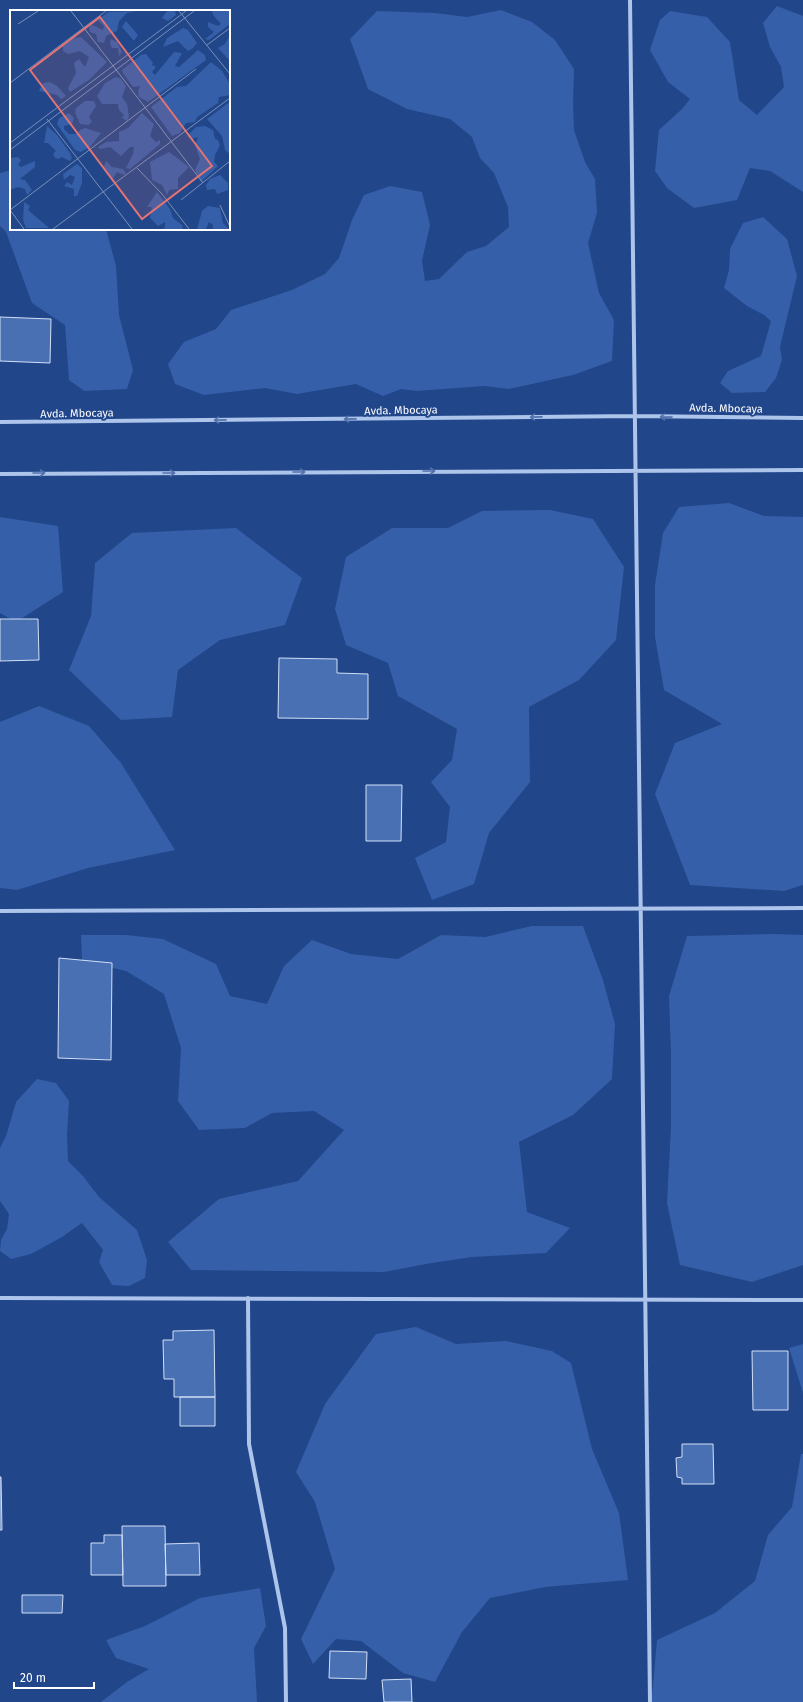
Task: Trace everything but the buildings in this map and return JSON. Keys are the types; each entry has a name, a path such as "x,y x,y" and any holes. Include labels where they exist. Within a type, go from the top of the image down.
{"street":[{"path":"630,0 636,416 644,1299 650,1702"},
{"name":"Avda. Mbocaya","path":"0,422 636,416 803,418"},
{"path":"0,474 803,470"},
{"path":"0,911 803,908"},
{"path":"0,1298 803,1300"},
{"path":"248,1298 249,1444 285,1628 286,1702"}],"shaded area":[{"path":"777,6 803,16 803,192 770,171 750,168 737,200 694,208 667,188 655,171 659,130 682,109 690,99 668,82 650,50 660,20 670,11 707,17 730,42 739,100 757,115 784,87 781,67 770,47 763,23"},
{"path":"501,10 532,22 555,40 574,69 574,130 585,162 595,179 597,213 588,243 599,293 614,320 612,361 573,375 509,389 484,386 417,391 401,389 383,396 356,384 297,394 265,388 204,395 175,384 168,364 184,342 216,329 231,310 292,290 325,274 339,258 352,220 364,195 390,186 422,192 430,225 422,261 425,281 439,279 467,252 486,246 509,227 508,207 494,173 480,158 472,137 450,119 407,109 368,89 350,39 377,11 435,13 467,17"},
{"path":"10,170 10,230 106,230 116,266 119,315 133,370 127,389 84,391 69,380 65,325 32,303 6,232 0,226 0,173"},
{"path":"763,217 787,239 797,276 780,347 782,360 776,378 765,392 732,393 720,383 728,371 761,356 771,321 764,315 747,306 724,288 729,270 730,249 743,223"},
{"path":"729,503 764,516 803,517 803,885 784,891 690,885 655,794 675,743 722,724 664,690 655,637 655,585 663,533 679,507"},
{"path":"550,510 593,519 624,567 616,640 579,680 529,707 530,782 489,833 474,884 432,900 415,858 446,842 450,807 431,782 452,760 457,729 398,696 388,663 346,645 335,609 346,557 392,528 448,528 482,511"},
{"path":"0,517 58,526 63,592 16,622 0,613"},
{"path":"236,528 302,578 285,625 220,640 178,670 172,717 121,720 69,670 91,616 95,563 132,533"},
{"path":"39,706 89,726 121,763 175,850 88,868 17,890 0,888 0,722"},
{"path":"532,926 583,926 603,980 615,1024 612,1079 573,1115 519,1142 527,1212 570,1228 546,1253 472,1257 384,1272 191,1270 168,1242 219,1199 298,1181 344,1130 314,1111 272,1113 245,1128 199,1130 178,1101 181,1048 164,994 126,971 82,961 81,935 126,935 163,939 216,964 230,996 267,1004 284,966 312,940 351,954 398,959 441,935 485,937"},
{"path":"775,934 803,935 803,1265 752,1282 680,1265 667,1203 671,1126 669,996 687,936"},
{"path":"37,1079 56,1083 69,1101 67,1135 68,1161 83,1176 99,1197 137,1230 147,1260 145,1278 129,1286 112,1285 99,1262 103,1250 82,1223 62,1237 31,1254 11,1259 0,1251 1,1240 7,1229 9,1214 0,1201 0,1148 6,1136 16,1102"},
{"path":"416,1327 456,1344 506,1341 552,1351 571,1363 592,1449 619,1513 628,1580 545,1587 490,1598 462,1632 435,1682 403,1673 361,1641 336,1639 313,1664 301,1639 335,1569 315,1502 296,1472 325,1404 376,1334"},
{"path":"803,1344 803,1393 789,1348"},
{"path":"801,1454 803,1454 803,1702 650,1702 652,1696 657,1640 715,1613 755,1581 768,1535 792,1507"},
{"path":"260,1588 266,1626 254,1648 257,1702 101,1702 127,1682 149,1669 116,1658 106,1640 145,1626 200,1598"}]}
